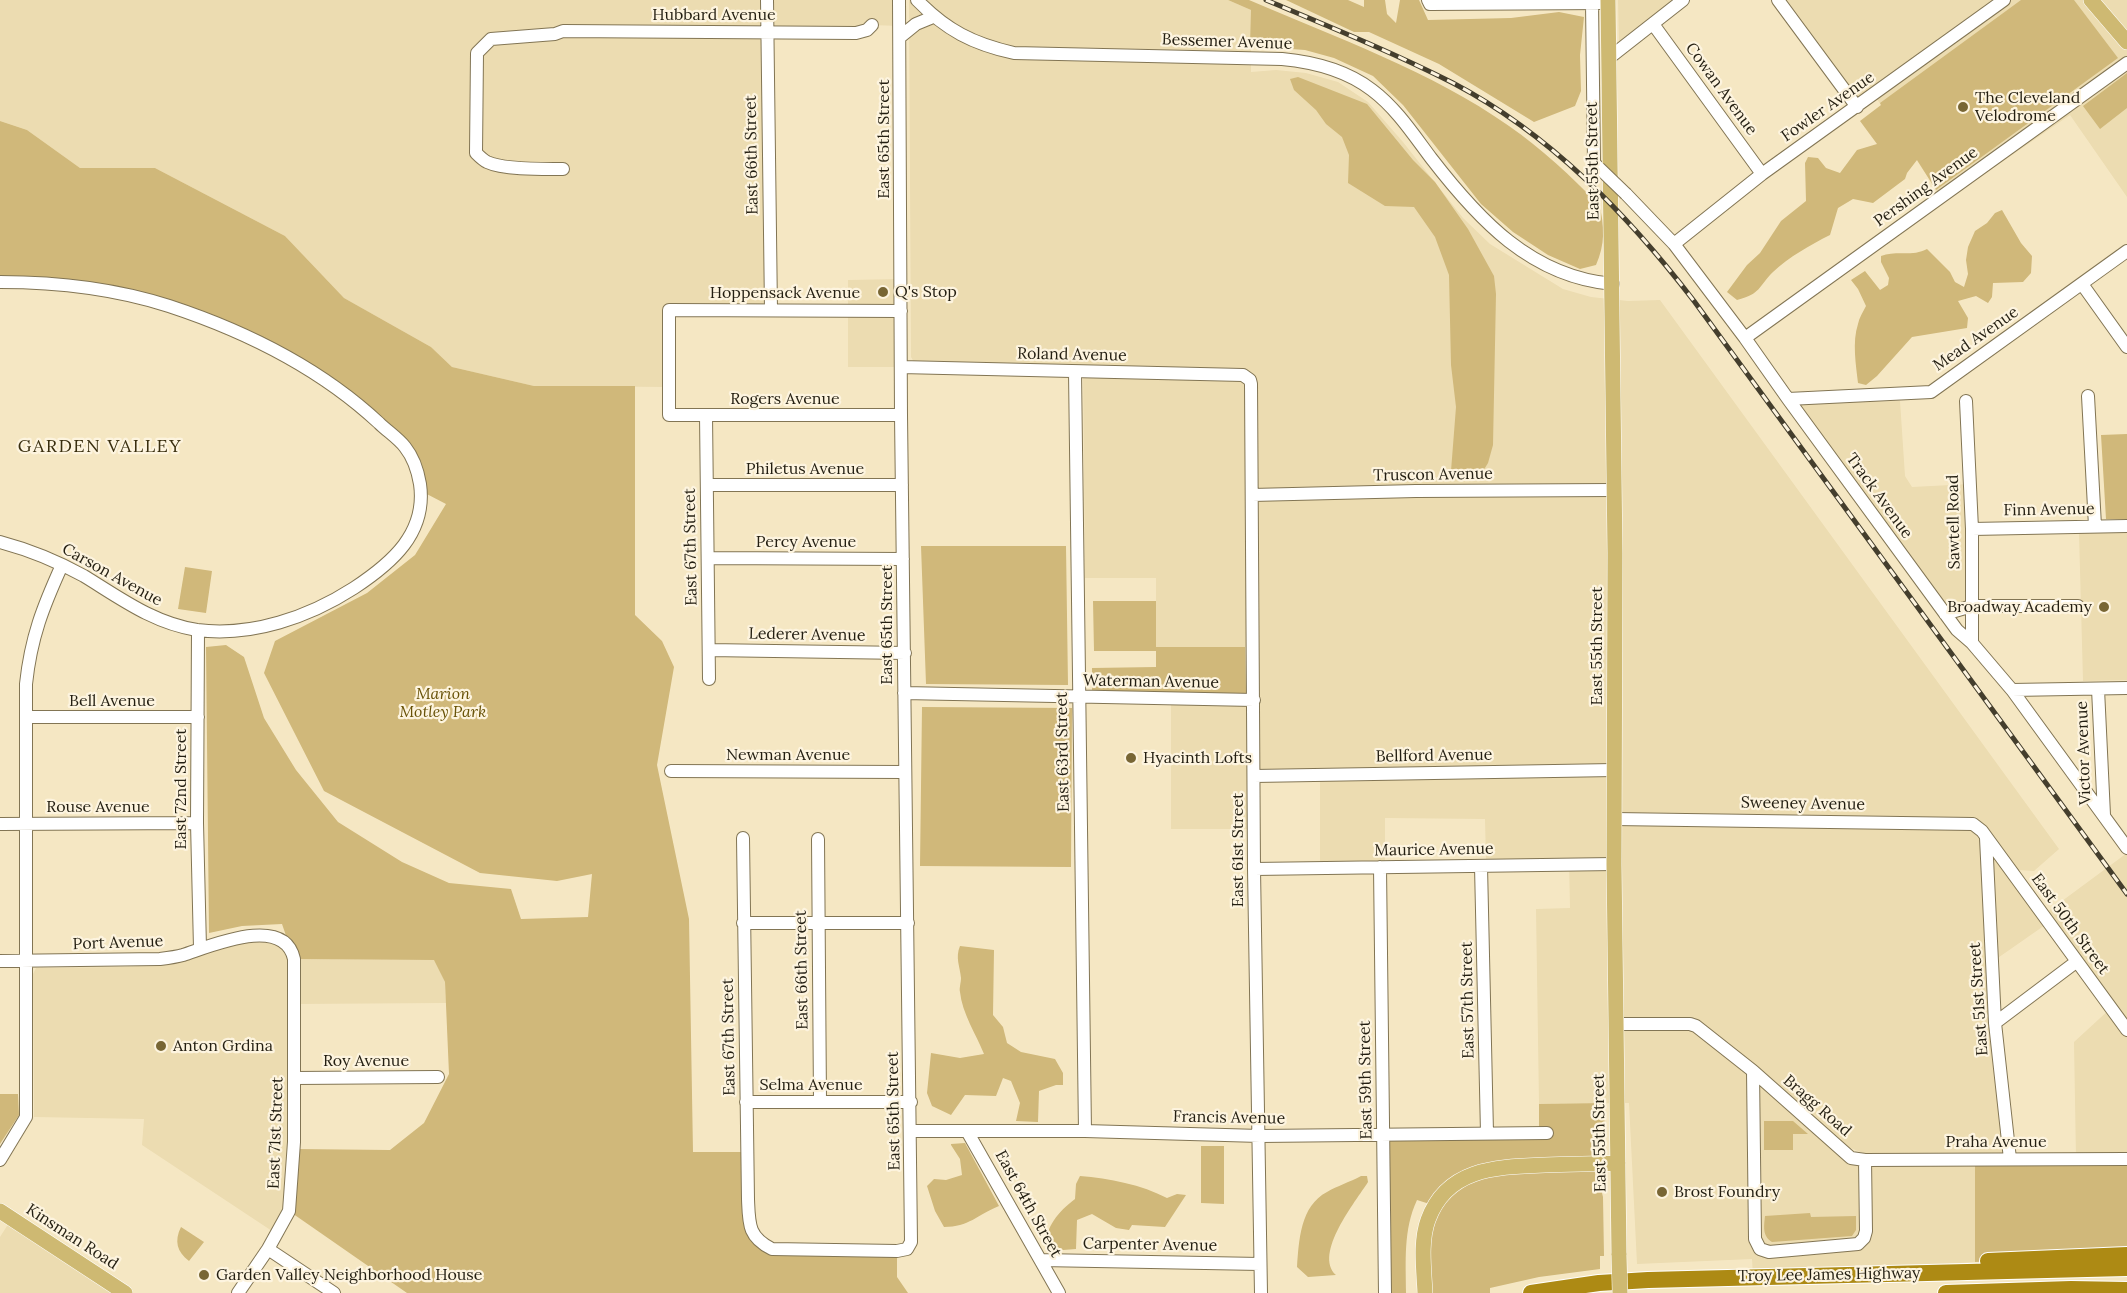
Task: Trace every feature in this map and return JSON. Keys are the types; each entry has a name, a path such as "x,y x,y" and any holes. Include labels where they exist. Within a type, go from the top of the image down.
{"highway":[{"path":"1813,1275 1905,1266 2127,1255"},
{"name":"Troy Lee James Highway","path":"1531,1293 1599,1282 2127,1268"},
{"path":"1946,1293 2071,1289 2127,1290"}],"main road":[{"path":"2091,0 2127,42"},
{"name":"East 55th Street","path":"1608,2 1613,284 1614,864 1620,1293"},
{"path":"1425,1293 1424,1241 1428,1220 1445,1194 1462,1179 1481,1171 1504,1167 1618,1163"},
{"name":"Kinsman Road","path":"0,1210 124,1293"}],"street":[{"name":"East 66th Street","path":"767,0 771,309"},
{"name":"East 65th Street","path":"899,0 904,693 911,1102 911,1242 907,1249"},
{"name":"Bessemer Avenue","path":"917,0 933,17 953,32 992,48 1014,53 1282,59 1310,62 1332,69 1371,89 1388,104 1462,198 1484,222 1506,240 1569,274 1588,281 1613,284"},
{"path":"1609,58 1683,0"},
{"path":"1778,0 1857,107"},
{"name":"Fowler Avenue","path":"1674,244 1762,174 2004,0"},
{"path":"1429,2 1608,2"},
{"name":"Track Avenue","path":"1592,3 1594,163 1674,244 1957,630 1972,643 2012,690 2127,848"},
{"path":"900,37 916,24 933,17"},
{"name":"Cowan Avenue","path":"1653,24 1762,174"},
{"name":"Hubbard Avenue","path":"563,169 505,166 488,162 476,153 477,52 491,39 555,34 562,31 861,32 872,25"},
{"name":"Pershing Avenue","path":"1745,338 2127,63"},
{"name":"Mead Avenue","path":"1788,399 1931,392 2127,251"},
{"name":"Carson Avenue","path":"0,282 32,282 106,291 168,306 221,325 326,380 406,447 415,465 419,481 420,508 408,541 397,556 375,574 343,595 295,617 236,631 198,630 165,622 144,614 62,564 0,543"},
{"path":"2082,284 2127,346"},
{"name":"Hoppensack Avenue","path":"669,415 669,309 901,310"},
{"name":"Roland Avenue","path":"901,367 1242,375"},
{"name":"East 63rd Street","path":"1075,372 1085,1131"},
{"name":"East 61st Street","path":"1242,375 1250,380 1251,384 1254,869 1261,1293"},
{"path":"2088,396 2095,526"},
{"name":"Sawtell Road","path":"1966,401 1972,529 1972,643"},
{"name":"Rogers Avenue","path":"669,415 901,415"},
{"name":"East 67th Street","path":"706,415 709,680"},
{"name":"Philetus Avenue","path":"707,485 902,485"},
{"name":"Truscon Avenue","path":"1252,495 1614,490"},
{"name":"Finn Avenue","path":"1972,529 2127,526"},
{"name":"Percy Avenue","path":"708,558 903,559"},
{"path":"0,1160 26,1117 26,684 32,644 42,609 62,564"},
{"path":"1946,614 1972,606 2078,606"},
{"name":"East 72nd Street","path":"198,630 197,823 200,948"},
{"name":"Lederer Avenue","path":"709,650 905,653"},
{"path":"2012,690 2127,688"},
{"name":"Victor Avenue","path":"2098,689 2104,816"},
{"name":"Waterman Avenue","path":"904,693 1254,700"},
{"name":"Bell Avenue","path":"26,717 198,717"},
{"name":"Bellford Avenue","path":"1254,776 1614,770"},
{"name":"Newman Avenue","path":"671,771 905,772"},
{"name":"Sweeney Avenue","path":"1614,819 1967,823 1978,826 1986,837"},
{"name":"Rouse Avenue","path":"0,824 197,823"},
{"name":"East 50th Street","path":"1986,837 2127,1030"},
{"name":"East 51st Street","path":"1986,837 1995,1023 2010,1158"},
{"name":"East 67th Street","path":"743,838 748,1220 753,1234 761,1243 772,1249 897,1251 907,1249"},
{"name":"East 66th Street","path":"818,839 820,1101"},
{"name":"Maurice Avenue","path":"1254,869 1614,864"},
{"name":"East 57th Street","path":"1481,866 1487,1133"},
{"name":"East 59th Street","path":"1380,867 1385,1293"},
{"path":"743,922 908,923"},
{"name":"Port Avenue","path":"0,961 160,959 182,955 225,940 246,937 274,937 287,944 294,959"},
{"name":"East 71st Street","path":"238,1293 268,1249 288,1211 294,1142 294,959"},
{"path":"1995,1023 2076,962"},
{"name":"Bragg Road","path":"1617,1024 1690,1024 1696,1026 1753,1071 1851,1158 1865,1160"},
{"path":"1753,1071 1755,1239 1760,1250 1769,1252 1857,1244 1864,1238 1866,1231 1865,1160"},
{"name":"Roy Avenue","path":"295,1078 438,1077"},
{"name":"Selma Avenue","path":"747,1102 911,1102"},
{"name":"Francis Avenue","path":"911,1131 1085,1131 1260,1136 1547,1132"},
{"name":"East 64th Street","path":"968,1131 1059,1293"},
{"name":"Praha Avenue","path":"1865,1160 2127,1159"},
{"path":"268,1249 334,1293"},
{"name":"Carpenter Avenue","path":"1041,1260 1260,1264"}],"shaded area":[{"path":"0,0 899,0 900,26 872,25 867,30 768,33 771,310 669,310 669,387 534,386 452,367 431,347 344,298 285,236 155,168 80,168 27,130 0,121"},
{"path":"909,0 1228,0 1251,10 1251,72 1276,70 1306,73 1338,82 1368,102 1463,218 1490,244 1563,289 1591,297 1628,301 1660,300 2059,849 2034,871 2018,870 1994,836 1987,839 2043,915 2127,853 2127,1159 2076,1159 2074,1042 2111,1008 2048,923 1992,962 2005,1154 1863,1153 1848,1147 1749,1062 1851,1158 1975,1159 1975,1262 1753,1276 1752,1259 1637,1264 1629,1103 1539,1104 1536,909 1570,908 1569,859 1486,860 1485,819 1385,818 1385,861 1320,862 1320,769 1249,770 1249,829 1171,829 1171,694 1156,694 1156,578 1085,578 1083,367 914,362 911,357"},
{"path":"1618,0 1678,0 1619,44"},
{"path":"1781,0 2127,0 2127,197 2070,115 1944,202 1877,99 1860,112"},
{"path":"901,279 901,367 848,367 848,280"},
{"path":"1788,399 1802,403 1900,401 1905,476 1912,487 1970,484 1972,606 1945,614"},
{"name":"Broadway Academy","path":"2079,533 2127,533 2127,680 2083,681"},
{"name":"Anton Grdina","path":"245,942 274,943 284,949 288,959 289,1133 283,1210 272,1231 142,1145 144,1119 34,1117 33,974 36,968 167,964"},
{"path":"294,959 435,960 445,982 446,1003 294,1004"},
{"path":"12,1218 125,1293 0,1293 0,1237"}],"green space":[{"path":"1228,0 1249,0 1383,57 1448,88 1509,126 1556,163 1599,205 1603,235 1596,265 1580,269 1548,255 1513,232 1481,204 1403,105 1373,76 1334,58 1305,50 1250,46 1251,10"},
{"path":"1286,0 1348,0 1364,7 1364,0 1385,0 1387,14 1396,23 1400,0 1419,0 1428,20 1511,18 1559,12 1584,17 1580,55 1581,91 1575,106 1534,122 1439,64 1369,32 1354,32"},
{"path":"2021,0 2074,0 2118,58 1936,190 1917,160 1905,179 1873,203 1853,199 1838,208 1830,235 1786,261 1755,292 1737,300 1727,292 1747,265 1760,253 1781,221 1806,201 1805,163 1808,157 1818,158 1826,168 1840,173 1857,150 1877,144 1860,121 1881,105 1880,103"},
{"path":"2127,73 2127,108 2100,129 2083,106"},
{"path":"1298,77 1367,104 1413,160 1435,182 1468,229 1494,276 1496,294 1493,445 1488,463 1480,476 1462,479 1451,471 1456,407 1451,365 1449,275 1435,237 1414,207 1385,206 1348,183 1349,155 1342,137 1326,124 1316,110 1294,90 1290,79"},
{"name":"Marion Motley Park","path":"0,121 27,130 80,168 155,168 285,236 344,298 431,347 452,367 534,386 635,386 635,615 662,641 674,667 657,765 689,919 693,1152 747,1152 748,1199 761,1243 897,1251 897,1277 908,1293 407,1293 289,1211 294,1149 390,1150 424,1123 449,1074 445,982 434,960 294,959 282,924 242,926 209,933 206,647 226,645 244,657 264,718 296,770 338,822 402,862 449,883 511,889 521,919 588,917 592,874 557,881 480,873 324,791 264,673 275,641 367,593 415,555 446,504 421,491 406,447 326,380 221,325 107,291 0,282"},
{"path":"2002,210 2021,243 2032,256 2031,273 2023,282 1993,283 1992,297 1988,303 1976,296 1958,301 1968,318 1967,328 1912,337 1877,376 1866,385 1858,383 1855,338 1859,320 1866,306 1851,280 1865,271 1880,290 1888,285 1889,278 1881,262 1881,256 1916,253 1927,249 1950,272 1955,282 1964,287 1968,274 1966,260 1968,247 1975,231 1987,223 1995,213"},
{"path":"2127,434 2127,519 2106,519 2101,435"},
{"path":"921,546 1066,546 1068,685 926,684"},
{"path":"185,567 212,571 206,613 178,609"},
{"path":"1093,601 1156,601 1156,647 1245,647 1246,694 1092,692 1092,668 1156,667 1156,651 1094,651"},
{"path":"922,707 1072,708 1071,867 920,866"},
{"path":"960,946 994,950 993,1015 1003,1027 1007,1043 1021,1052 1055,1059 1063,1073 1063,1085 1039,1091 1038,1122 1016,1121 1020,1103 1011,1081 1003,1078 996,1096 965,1095 951,1115 932,1106 927,1093 931,1053 960,1058 984,1054 961,1000 958,958"},
{"path":"0,1094 18,1094 19,1115 0,1144"},
{"path":"1604,1103 1604,1131 1595,1143 1595,1181 1603,1197 1604,1256 1600,1256 1600,1269 1539,1277 1490,1288 1490,1293 1425,1293 1424,1254 1436,1206 1417,1200 1407,1234 1406,1293 1385,1293 1383,1133 1539,1132 1539,1104"},
{"path":"1764,1121 1793,1121 1808,1134 1793,1134 1793,1150 1764,1150"},
{"path":"965,1143 999,1206 967,1223 944,1227 935,1211 927,1186 934,1179 946,1180 962,1175 960,1159 951,1144"},
{"path":"1201,1146 1224,1146 1224,1204 1201,1203"},
{"path":"1975,1159 2127,1159 2127,1255 1975,1262"},
{"path":"1080,1176 1125,1183 1167,1198 1177,1194 1186,1195 1165,1227 1132,1225 1129,1230 1116,1228 1092,1214 1077,1220 1076,1249 1045,1248 1050,1226 1063,1209 1075,1199 1076,1184"},
{"path":"1361,1176 1367,1176 1368,1182 1333,1241 1330,1266 1336,1275 1308,1277 1297,1267 1300,1236 1306,1215 1318,1198"},
{"path":"1810,1213 1811,1217 1856,1216 1856,1230 1852,1236 1772,1242 1767,1237 1764,1230 1765,1216"},
{"path":"181,1227 204,1242 189,1261 182,1254 177,1242"}],"railway":[{"path":"1266,0 1407,61 1488,103 1522,126 1554,152 1614,208 1669,269 1694,301 2127,894"}],"place":[{"name":"The Cleveland Velodrome","path":"1963,107"},
{"name":"Q's Stop","path":"883,292"},
{"name":"Broadway Academy","path":"2104,607"},
{"name":"Hyacinth Lofts","path":"1131,758"},
{"name":"Anton Grdina","path":"161,1046"},
{"name":"Brost Foundry","path":"1662,1192"},
{"name":"Garden Valley Neighborhood House","path":"204,1275"}],"district":[{"name":"GARDEN VALLEY","path":"100,447"}]}
